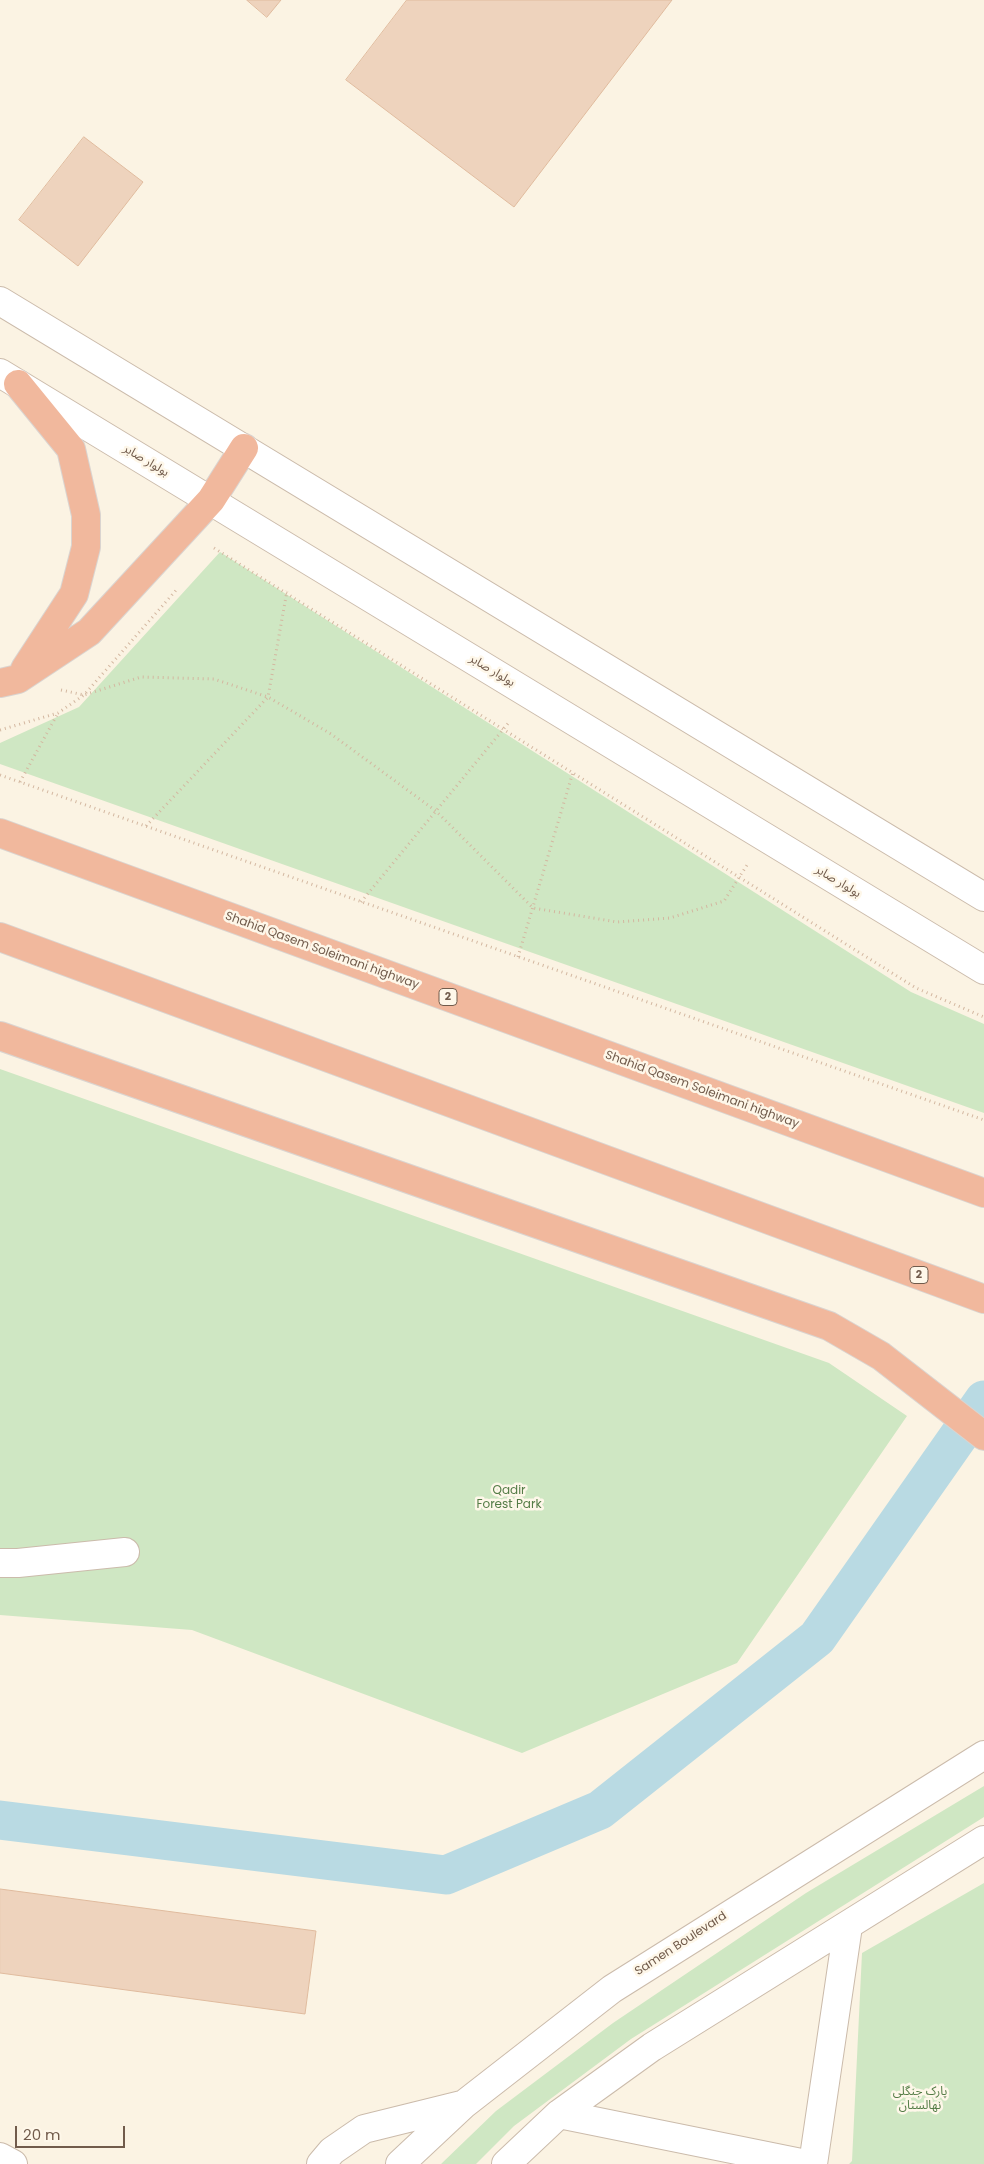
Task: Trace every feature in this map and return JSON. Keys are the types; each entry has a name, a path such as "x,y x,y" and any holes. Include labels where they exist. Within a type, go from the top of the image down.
{"highway":[{"path":"9,379 71,449 86,515 86,547 74,594 9,681"},
{"path":"9,681 89,632 211,500 244,448"},
{"name":"Shahid Qasem Soleimani highway","path":"0,833 984,1193"},
{"name":"2","path":"0,937 984,1299"},
{"path":"0,1036 828,1326 881,1356 984,1436"}],"street":[{"path":"0,301 984,897"},
{"name":"بولوار صابر","path":"9,379 984,970"},
{"path":"0,1563 18,1563 125,1552"},
{"name":"Samen Boulevard","path":"400,2164 463,2104 612,1989 984,1754"},
{"path":"506,2164 559,2114 652,2047 984,1840"},
{"path":"813,2164 848,1926"},
{"path":"321,2164 332,2151 364,2130 463,2104"},
{"path":"559,2114 806,2164"},
{"path":"0,2157 13,2164"}],"path":[{"path":"208,554 214,547 916,988 984,1017"},
{"path":"146,826 268,697 294,551"},
{"path":"0,730 58,713 84,695 182,584"},
{"path":"9,681 84,695 141,678 214,679 268,697 331,734 436,811 533,908 616,922 670,918 724,901 764,837"},
{"path":"361,902 531,695"},
{"path":"20,782 58,713"},
{"path":"518,957 572,772"},
{"path":"0,775 984,1120"}],"green space":[{"path":"220,552 911,992 984,1024 984,1113 0,764 0,743 79,707"},
{"name":"Qadir Forest Park","path":"0,1069 829,1363 907,1416 737,1663 522,1753 192,1630 0,1615"},
{"path":"984,1786 984,1817 631,2039 514,2126 476,2164 441,2164 496,2111 613,2023 806,1893"},
{"name":"پارک جنگلی نهالستان","path":"984,1883 984,2164 849,2164 852,2161 862,1953"}],"building":[{"path":"247,0 281,0 267,17"},
{"path":"407,0 672,0 514,207 346,80"},
{"path":"84,137 143,182 78,266 19,220"},
{"path":"0,1889 316,1931 305,2014 0,1973"}],"waterway":[{"path":"0,1820 446,1875 600,1810 817,1638 984,1400"}]}
